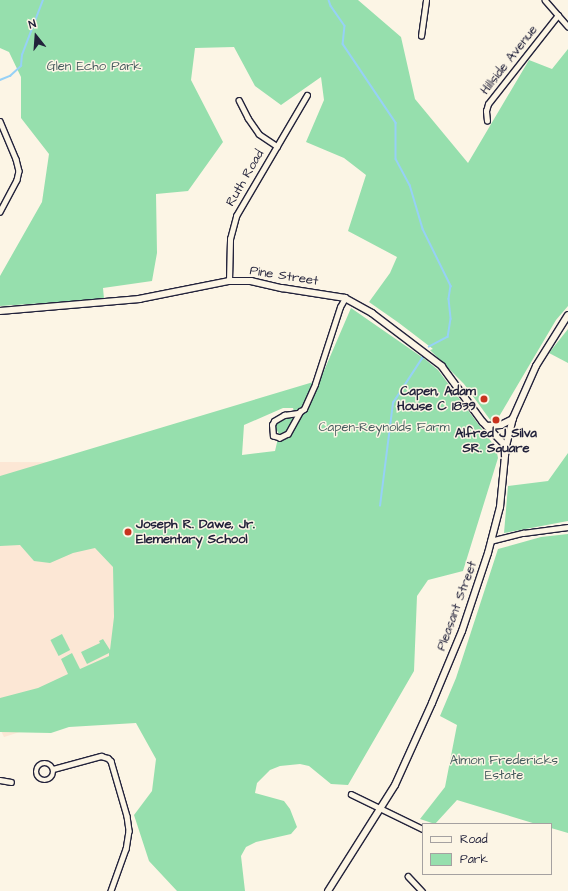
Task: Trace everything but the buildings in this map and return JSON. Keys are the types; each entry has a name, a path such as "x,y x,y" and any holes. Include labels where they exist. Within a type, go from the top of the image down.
{"main road":[{"name":"Pleasant Street","path":"328,891 381,809 403,771 453,653 476,590 500,507 506,446 513,419 536,366 568,315"}],"street":[{"path":"421,36 426,0"},
{"path":"545,0 568,26"},
{"name":"Hillside Avenue","path":"487,121 486,111 488,104 558,15"},
{"name":"Ruth Road","path":"229,281 230,239 236,216 307,94"},
{"path":"239,100 256,131 277,146"},
{"path":"0,121 16,159 19,171 0,212"},
{"name":"Pine Street","path":"0,311 139,299 229,281 251,281 282,288 345,298 372,313 438,362 451,376 487,426 506,446"},
{"path":"301,411 284,415 274,421 272,425 273,436 280,438 288,434 301,411 304,409 316,384 340,307 345,298"},
{"path":"487,426 502,425 513,419"},
{"path":"490,542 523,533 568,527"},
{"path":"53,769 101,756 108,758 111,761 127,816 129,831 126,849 111,891"},
{"path":"0,780 10,782"},
{"path":"350,794 422,829"},
{"path":"408,876 422,891"}],"shaded area":[{"name":"Joseph R. Dawe, Jr. Elementary School","path":"0,462 285,463 194,677 4,737 0,729"}],"green space":[{"name":"Glen Echo Park","path":"0,0 358,0 401,37 415,99 468,163 529,60 552,69 568,49 568,306 556,320 497,420 491,421 464,384 430,350 433,349 369,302 390,273 397,257 348,231 366,175 344,158 306,142 324,100 321,77 281,105 255,86 234,47 195,48 191,80 223,142 188,191 156,194 157,253 152,281 103,288 104,299 0,306 0,276 42,202 49,154 21,118 21,77 9,52 0,48"},
{"name":"Capen-Reynolds Farm","path":"351,308 438,370 496,448 498,458 463,571 428,580 417,596 414,671 348,785 331,784 309,766 300,764 280,766 270,770 257,783 255,793 284,801 290,809 297,827 291,834 256,842 246,847 241,856 245,891 177,891 149,861 134,815 152,791 156,759 136,723 69,727 51,733 0,732 0,698 38,688 68,674 61,659 72,653 80,669 109,656 109,653 87,664 81,652 100,643 99,641 103,639 110,650 114,617 113,567 95,548 73,553 50,563 34,561 20,545 0,546 0,476 320,380","holes":["283,408 293,408 294,412 274,425 279,434 275,451 242,455 244,425"]},
{"path":"568,329 568,363 549,353"},
{"path":"568,453 568,521 504,533 508,486 548,481"},
{"name":"Almon Fredericks Estate","path":"568,534 568,833 552,828 552,823 533,823 457,800 436,823 420,819 445,787 457,725 440,716 456,678 498,549 541,537"},
{"path":"62,634 70,650 59,656 50,640"}],"waterway":[{"path":"0,80 10,76 21,66 22,55 43,0"},
{"path":"329,0 331,6 345,26 343,44 396,123 396,159 410,185 423,229 451,286 449,299 451,319 448,337 429,347"},
{"path":"380,506 393,403 423,357"}],"place":[{"name":"Capen, Adam House C 1839","path":"484,399"},
{"name":"Alfred J Silva SR. Square","path":"496,420"},
{"name":"Joseph R. Dawe, Jr. Elementary School","path":"128,532"}]}
